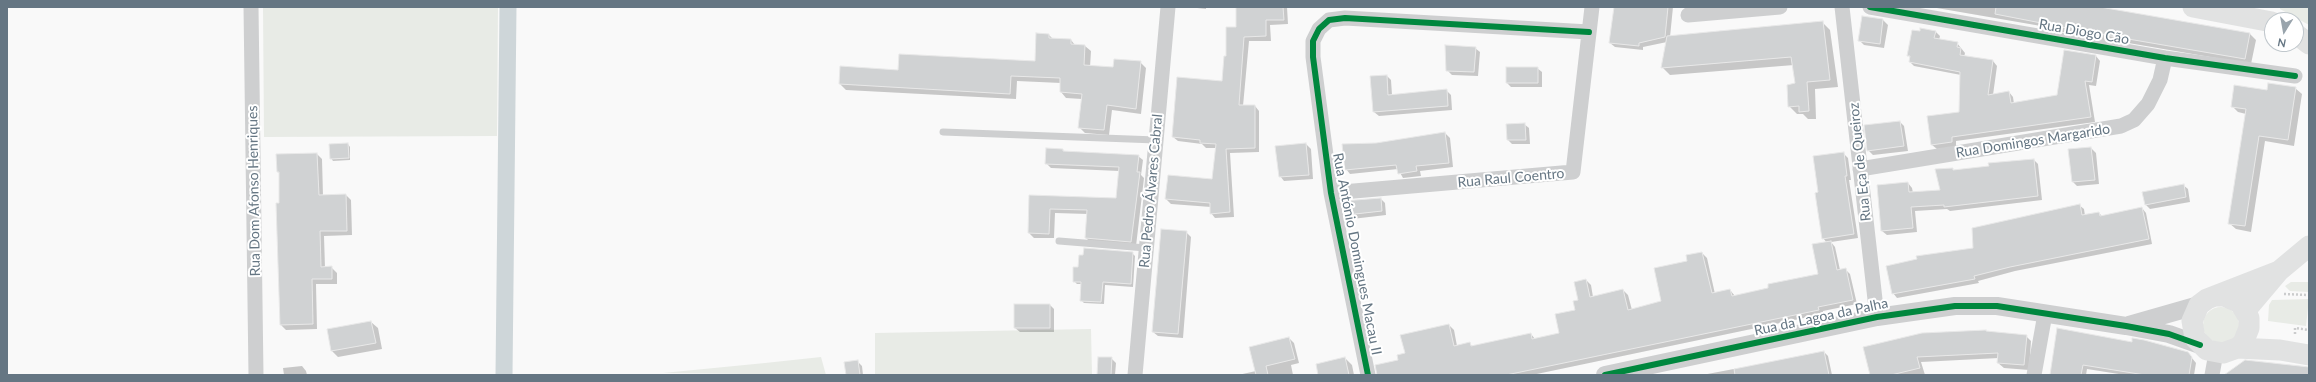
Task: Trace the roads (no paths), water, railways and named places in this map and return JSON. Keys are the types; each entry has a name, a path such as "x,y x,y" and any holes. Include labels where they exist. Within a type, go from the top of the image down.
{"main road":[{"path":"2193,7 2264,20"},
{"path":"2279,271 2207,300 2194,312 2192,325 2195,338 2208,349 2231,352 2237,348 2245,339 2247,319 2279,271 2309,246"},
{"path":"2207,300 2232,298 2247,319 2287,345 2309,355"},
{"path":"2237,348 2287,345"}],"street":[{"name":"Rua Dom Afonso Henriques","path":"251,7 256,375"},
{"name":"Rua Pedro Álvares Cabral","path":"1134,375 1168,7"},
{"name":"Rua Raul Coentro","path":"1331,193 1573,172 1592,7"},
{"path":"1688,15 1780,7"},
{"name":"Rua Eça de Queiroz","path":"1842,7 1877,317"},
{"name":"Rua Diogo Cão","path":"1870,7 2165,58 2295,76"},
{"name":"Rua António Domingues Macau II","path":"1368,375 1331,193 1313,41 1319,29 1329,20 1345,18 1589,32"},
{"name":"Rua Domingos Margarido","path":"1860,169 2122,126 2134,120 2148,104 2160,80 2165,58"},
{"path":"2126,326 2207,300"},
{"name":"Rua da Lagoa da Palha","path":"1605,375 1877,317 1955,306 1997,306 2126,326 2169,334 2208,349"},
{"path":"2034,375 2045,314"},
{"path":"2208,349 2212,375"}],"lane":[{"path":"943,132 1156,140"},
{"path":"1060,241 1146,248"}],"waterway":[{"path":"504,375 508,7"}]}
